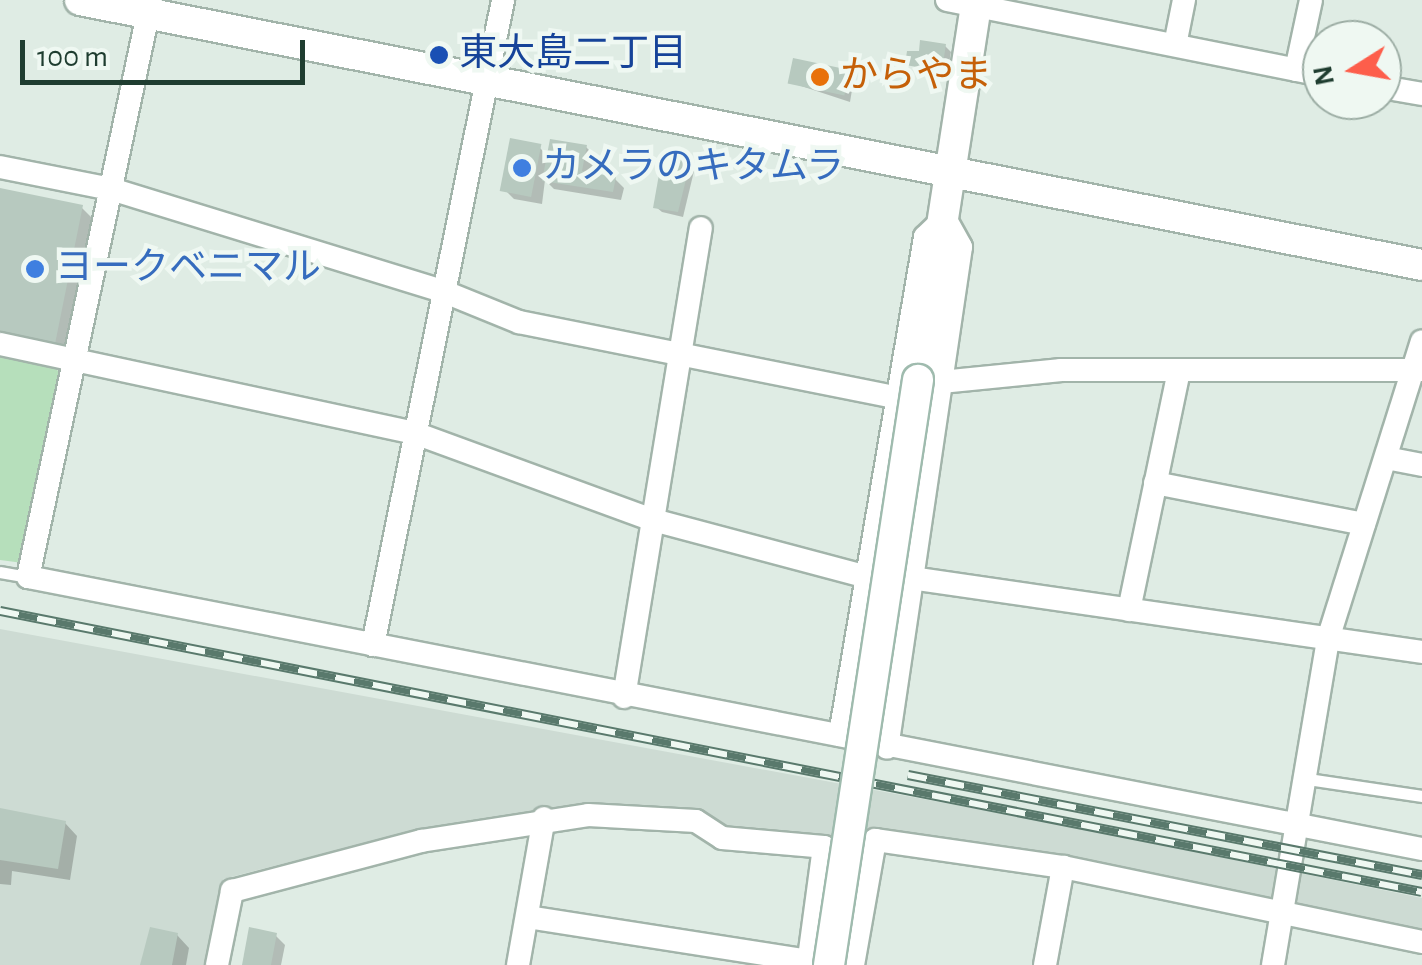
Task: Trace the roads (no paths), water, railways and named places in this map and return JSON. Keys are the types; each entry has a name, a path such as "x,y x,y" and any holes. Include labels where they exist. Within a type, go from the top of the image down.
{"street":[{"path":"80,0 150,6 488,82 1422,265"},
{"path":"373,646 502,0"},
{"path":"1175,45 1184,0"},
{"path":"1296,70 1311,0"},
{"path":"816,964 946,218 967,2 1302,71"},
{"path":"150,6 28,577 887,748 1422,849"},
{"path":"0,167 111,188 445,292 518,322 678,355 918,387 1061,370 1418,369"},
{"path":"624,696 701,228"},
{"path":"1273,965 1302,825 1328,639 1418,369 1422,341"},
{"path":"0,344 415,433 653,520 867,577"},
{"path":"1129,610 1179,371"},
{"path":"840,736 867,577 918,387"},
{"path":"887,748 911,578 918,387"},
{"path":"1386,458 1422,464"},
{"path":"1155,484 1364,524"},
{"path":"911,578 1422,652"},
{"path":"217,965 232,891 421,841 544,818 655,816 696,821 722,838 824,847 816,964"},
{"path":"518,965 544,818"},
{"path":"852,965 875,840 1063,867 1422,942"},
{"path":"1045,965 1063,867"},
{"path":"528,917 816,964"}],"lane":[{"path":"0,572 28,577"},
{"path":"1308,779 1422,796"}],"railway":[{"path":"0,611 1422,892"},
{"path":"908,775 1422,875"}],"place":[{"name":"東大島二丁目","path":"439,55"},
{"name":"からやま","path":"820,77"},
{"name":"カメラのキタムラ","path":"522,168"},
{"name":"ヨークベニマル","path":"35,269"}]}
